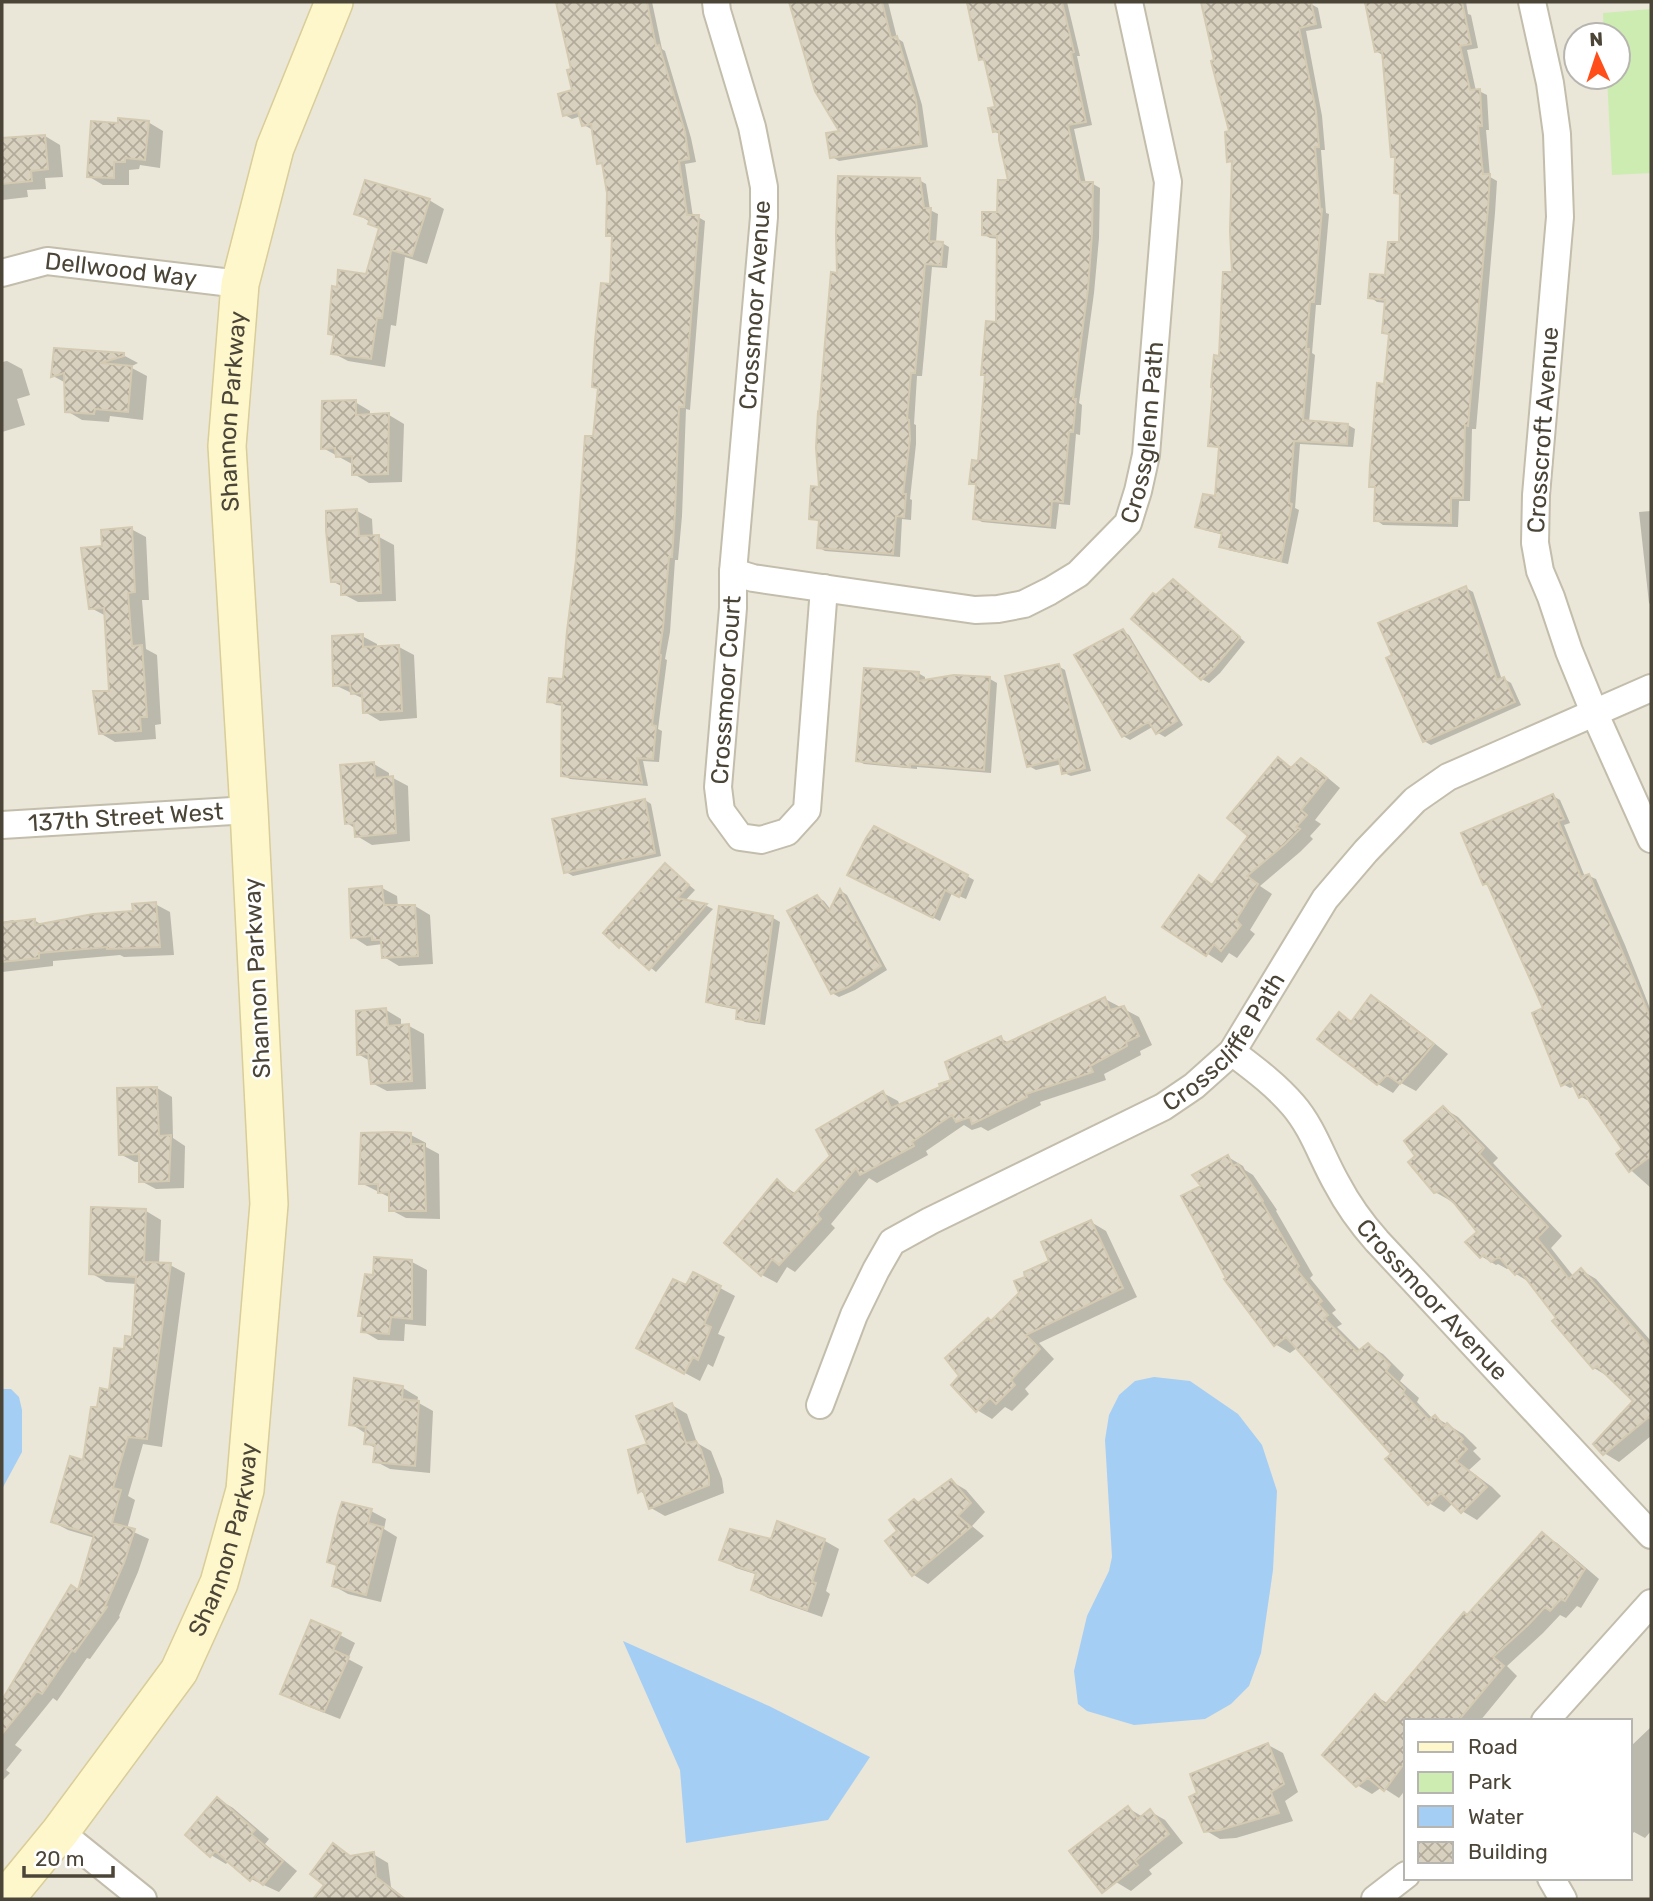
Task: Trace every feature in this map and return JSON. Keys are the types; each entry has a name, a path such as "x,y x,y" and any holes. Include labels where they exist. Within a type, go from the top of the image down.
{"street":[{"name":"Shannon Parkway","path":"5,1899 60,1832 179,1671 219,1583 245,1490 269,1204 228,446 240,284 275,148 334,2"},
{"name":"Crossmoor Avenue","path":"716,2 752,127 764,187 764,217 733,572"},
{"name":"Crossglenn Path","path":"733,572 752,578 975,610 998,609 1024,604 1078,574 1128,523 1146,455 1168,182 1129,2"},
{"name":"Crosscroft Avenue","path":"1532,2 1550,83 1557,134 1560,217 1536,495 1535,543 1540,571 1569,651 1651,839"},
{"name":"Dellwood Way","path":"2,273 47,261 240,284"},
{"name":"Crossmoor Court","path":"733,572 733,608 718,787 721,811 740,837 761,840 787,832 807,810 824,588"},
{"name":"Crosscliffe Path","path":"820,1405 854,1315 892,1242 1163,1107 1194,1086 1232,1052 1325,899 1415,800 1448,777 1651,688"},
{"name":"137th Street West","path":"2,825 249,810"},
{"name":"Crossmoor Avenue","path":"1232,1052 1272,1084 1294,1106 1317,1142 1336,1183 1370,1234 1651,1535"},
{"path":"1547,1719 1651,1603"},
{"path":"60,1832 143,1899"},
{"path":"1375,1899 1404,1877"},
{"path":"1552,1880 1563,1899"}],"shaded area":[{"path":"2,2 1651,2 1651,1899 2,1899"}],"green space":[{"path":"1651,9 1651,173 1612,175 1608,91 1632,91 1632,21 1603,21 1603,13"}],"water":[{"path":"1154,1377 1190,1381 1238,1414 1262,1445 1277,1491 1273,1570 1261,1653 1249,1686 1231,1704 1205,1719 1134,1725 1087,1711 1078,1704 1074,1671 1087,1616 1109,1571 1112,1557 1105,1440 1109,1415 1119,1395 1135,1381"},
{"path":"2,1389 11,1389 19,1397 22,1410 22,1452 2,1489"},
{"path":"623,1641 769,1706 870,1757 828,1820 686,1843 680,1770"}],"building":[{"path":"556,2 647,2 656,46 659,45 685,132 689,159 679,161 687,215 699,215 684,407 679,407 672,557 669,557 652,725 656,726 653,759 637,758 642,783 561,776 562,703 547,702 549,678 563,679 576,560 585,436 593,436 598,388 592,387 601,283 610,284 612,236 606,236 607,193 602,163 597,164 591,124 582,126 578,112 563,116 558,94 572,90 567,70 571,69"},
{"path":"789,2 882,2 891,38 897,36 916,100 921,144 830,158 826,133 839,131 815,91"},
{"path":"967,2 1062,2 1086,122 1068,125 1080,182 1093,182 1092,234 1088,289 1073,399 1076,399 1073,432 1069,432 1063,502 1052,501 1050,526 973,519 976,484 969,484 972,460 978,461 986,321 996,322 997,236 982,235 982,212 997,212 998,180 1008,180 999,131 993,132 988,108 995,107 984,59 979,60"},
{"path":"1201,2 1311,2 1316,24 1299,28 1316,111 1319,147 1315,147 1322,209 1314,302 1310,302 1303,420 1348,424 1347,444 1294,441 1289,503 1292,504 1281,561 1219,547 1222,533 1195,527 1203,494 1215,496 1219,447 1208,446 1211,387 1214,355 1219,356 1223,272 1232,272 1232,161 1227,162 1225,132 1229,131 1211,61 1214,60"},
{"path":"1365,2 1462,2 1471,44 1460,46 1470,90 1480,89 1482,126 1478,126 1483,174 1490,174 1488,208 1468,426 1465,425 1463,498 1451,498 1451,523 1374,521 1375,487 1369,487 1370,466 1377,383 1384,384 1389,334 1382,333 1385,300 1368,298 1370,274 1385,275 1388,242 1399,242 1400,194 1394,193 1395,157 1391,157 1382,51 1375,52"},
{"path":"118,118 149,121 145,160 125,158 125,162 114,162 114,178 87,177 91,121 118,123"},
{"path":"45,135 48,169 31,171 32,181 2,184 2,138"},
{"path":"838,176 920,178 924,208 931,208 929,241 943,242 941,265 925,264 915,373 911,373 907,419 910,439 903,494 906,494 904,517 896,516 893,554 817,548 819,520 809,519 811,486 819,487 816,448 818,412 831,272 837,273"},
{"path":"365,180 430,199 412,256 391,250 382,318 377,318 371,359 331,354 334,335 328,334 332,286 337,287 338,270 366,274 379,228 368,224 370,219 354,214"},
{"path":"54,348 124,353 124,356 100,363 132,366 128,412 95,409 94,414 65,412 64,373 51,377"},
{"path":"356,400 356,415 389,413 388,474 352,475 352,456 336,457 335,448 321,449 322,401"},
{"path":"357,509 359,536 379,535 381,593 341,595 341,582 331,582 326,511"},
{"path":"132,527 135,592 128,593 132,646 142,645 147,717 140,717 141,731 99,734 93,691 109,691 104,608 89,609 81,548 102,546 101,530"},
{"path":"1173,579 1240,637 1201,680 1131,619 1153,593 1156,595"},
{"path":"1466,586 1497,680 1504,677 1515,702 1423,742 1386,658 1392,655 1378,623"},
{"path":"1123,629 1177,721 1156,734 1149,722 1122,737 1074,655"},
{"path":"363,634 363,647 399,645 402,711 363,713 362,693 351,694 350,685 333,686 332,636"},
{"path":"1059,664 1085,768 1062,774 1059,759 1027,767 1005,676"},
{"path":"864,668 919,672 918,681 954,675 990,677 984,770 910,764 910,767 856,761"},
{"path":"1278,757 1291,768 1301,758 1327,778 1301,810 1307,815 1296,827 1300,829 1247,876 1258,884 1236,920 1241,925 1221,951 1214,944 1206,956 1162,927 1199,875 1212,885 1248,836 1227,818"},
{"path":"374,762 375,778 393,776 396,833 355,837 354,823 345,824 340,765"},
{"path":"1553,794 1564,819 1558,821 1581,877 1589,874 1651,1019 1651,1156 1629,1172 1616,1154 1622,1149 1585,1095 1579,1098 1571,1081 1561,1086 1532,1013 1543,1008 1487,883 1483,885 1461,833"},
{"path":"645,799 655,853 564,873 552,819"},
{"path":"874,826 968,875 959,897 945,890 933,918 847,875"},
{"path":"665,863 689,885 677,898 707,904 649,970 603,933"},
{"path":"382,886 384,905 415,905 418,956 382,958 381,940 372,940 372,936 351,938 349,889"},
{"path":"840,889 881,966 848,987 831,994 787,911 817,895 829,911"},
{"path":"156,902 160,947 107,947 39,953 39,958 2,962 2,923 35,919 35,925 93,914 133,911 132,904"},
{"path":"719,906 773,916 759,1022 736,1019 737,1008 706,1002"},
{"path":"1371,995 1434,1044 1400,1084 1387,1075 1377,1085 1317,1039 1339,1012 1351,1022"},
{"path":"1105,997 1110,1010 1124,1006 1139,1036 1126,1042 1127,1046 1090,1066 1093,1072 1026,1094 1027,1097 972,1124 970,1117 956,1122 952,1115 912,1142 914,1146 860,1175 856,1168 817,1214 821,1219 779,1265 772,1259 761,1276 724,1243 777,1179 793,1195 830,1156 816,1130 883,1091 891,1108 940,1087 939,1084 951,1080 945,1062 1001,1036 1004,1044"},
{"path":"386,1008 388,1026 409,1024 412,1081 371,1084 368,1054 357,1055 356,1011"},
{"path":"157,1087 159,1136 171,1135 169,1181 139,1182 139,1154 119,1155 117,1088"},
{"path":"1443,1106 1484,1148 1479,1154 1548,1227 1537,1238 1569,1279 1581,1268 1651,1348 1651,1419 1649,1417 1603,1455 1593,1444 1633,1401 1597,1366 1593,1369 1552,1321 1556,1318 1520,1271 1515,1275 1499,1257 1491,1262 1484,1255 1480,1258 1465,1242 1477,1232 1454,1203 1440,1191 1434,1193 1408,1162 1415,1156 1404,1141"},
{"path":"361,1133 411,1133 411,1144 424,1144 426,1211 389,1211 389,1192 378,1193 378,1184 359,1184"},
{"path":"1228,1155 1233,1166 1238,1164 1263,1201 1299,1266 1296,1269 1322,1301 1318,1304 1328,1315 1324,1318 1357,1352 1368,1343 1390,1365 1386,1371 1405,1389 1403,1393 1429,1420 1435,1415 1444,1426 1447,1423 1463,1439 1460,1442 1467,1449 1456,1461 1487,1487 1461,1513 1441,1493 1428,1505 1385,1459 1391,1454 1286,1337 1274,1346 1224,1279 1226,1278 1181,1196 1201,1186 1192,1175"},
{"path":"91,1207 146,1209 144,1262 171,1263 147,1439 128,1437 113,1488 121,1490 112,1523 135,1529 105,1606 107,1607 75,1652 72,1650 42,1694 37,1691 2,1734 2,1700 71,1585 78,1590 94,1535 51,1522 70,1456 83,1460 91,1407 97,1407 100,1388 109,1390 114,1348 124,1349 125,1336 132,1337 136,1277 89,1274"},
{"path":"1091,1220 1123,1288 1026,1335 1040,1349 1011,1380 1015,1385 996,1404 990,1398 976,1412 951,1385 959,1376 945,1358 988,1318 991,1321 1019,1293 1014,1281 1025,1277 1024,1272 1049,1261 1041,1242"},
{"path":"374,1257 412,1260 412,1319 391,1317 389,1334 361,1332 363,1316 358,1316 365,1274 373,1275"},
{"path":"693,1272 721,1286 704,1324 711,1327 698,1360 693,1357 684,1374 636,1348 673,1279 686,1285"},
{"path":"354,1378 403,1386 402,1399 419,1401 415,1466 373,1462 375,1445 364,1444 366,1427 349,1425"},
{"path":"672,1403 686,1443 696,1441 701,1450 709,1485 649,1509 643,1490 638,1493 628,1450 647,1444 636,1416"},
{"path":"951,1479 971,1503 958,1516 971,1527 912,1576 885,1541 897,1531 889,1520 914,1499 918,1503"},
{"path":"342,1502 372,1509 368,1523 383,1527 366,1595 332,1586 337,1565 327,1562"},
{"path":"777,1521 825,1539 807,1610 751,1590 756,1573 719,1560 730,1529 771,1539"},
{"path":"1542,1532 1585,1569 1565,1601 1561,1599 1550,1611 1545,1607 1493,1657 1504,1666 1460,1719 1404,1719 1404,1764 1384,1791 1368,1778 1356,1787 1322,1755 1375,1694 1385,1705 1464,1612 1467,1615"},
{"path":"311,1620 341,1633 333,1650 349,1657 324,1712 280,1694"},
{"path":"1268,1743 1284,1784 1271,1792 1279,1813 1204,1832 1189,1797 1197,1793 1190,1774"},
{"path":"217,1797 255,1830 251,1834 283,1861 263,1885 253,1877 250,1881 215,1851 210,1857 185,1835"},
{"path":"1128,1806 1138,1819 1150,1809 1169,1834 1135,1861 1138,1865 1102,1893 1069,1851"},
{"path":"333,1843 350,1856 374,1852 376,1877 405,1899 313,1899 324,1885 310,1874"}]}
